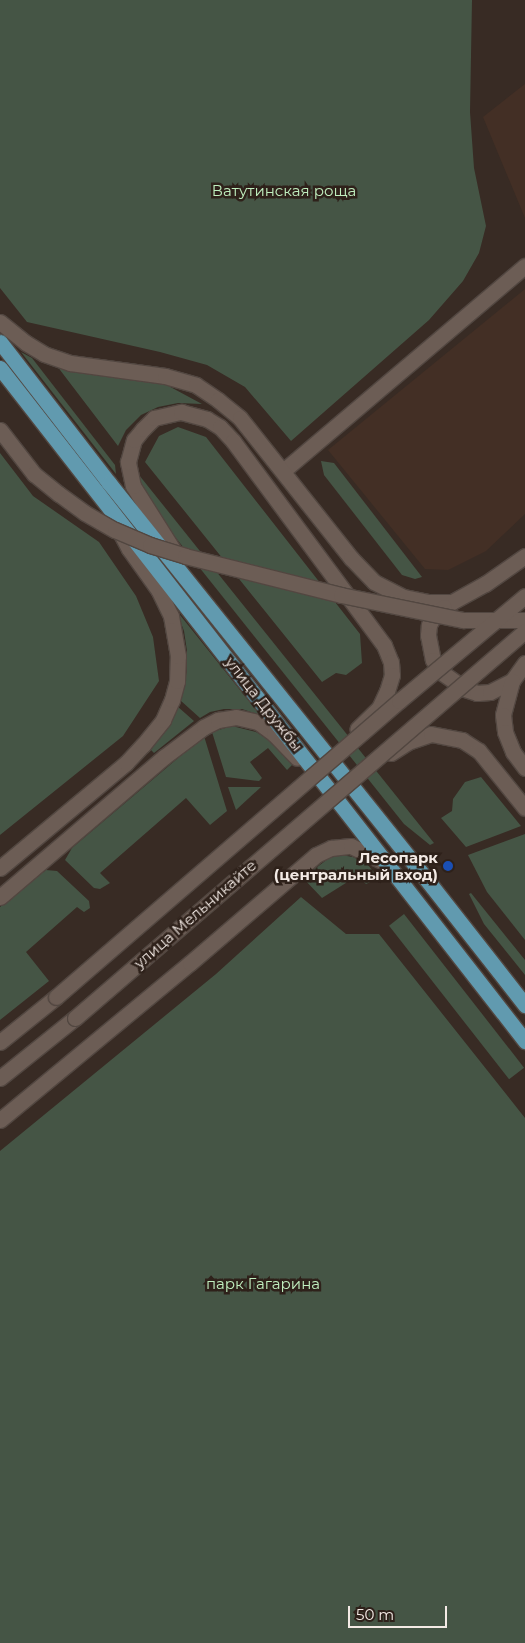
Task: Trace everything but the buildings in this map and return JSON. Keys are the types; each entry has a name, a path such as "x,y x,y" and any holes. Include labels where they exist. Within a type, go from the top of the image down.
{"main road":[{"path":"283,471 525,266"},
{"path":"0,322 26,343 44,354 70,363 165,376 196,385 240,418 351,558 374,582 404,597 428,602 452,602"},
{"name":"улица Дружбы","path":"0,342 109,483 199,593 525,1005"},
{"name":"улица Дружбы","path":"0,368 323,779 525,1041"},
{"path":"199,593 133,486 129,474 130,450 142,429 154,418 167,414 194,414 220,427 233,441 283,507 373,627 384,645 391,662 392,675 379,708 359,726 346,746"},
{"path":"0,430 34,474 85,514 115,530 150,545 185,556 341,595 463,620 525,620"},
{"path":"0,868 126,763 143,746 163,720 177,681 178,656 171,616 159,591 129,549 98,492"},
{"path":"512,681 490,692 477,692 465,689 441,672 433,660 429,645 429,625 435,614 452,602 485,584 525,556"},
{"name":"улица Мельникайте","path":"0,1042 56,997 346,746 525,596"},
{"name":"улица Мельникайте","path":"0,1078 75,1018 365,766 525,631"},
{"path":"525,663 512,681 503,715 505,732 513,752 525,768"},
{"path":"0,896 164,757 204,727 218,720 236,716 258,722 274,734 302,764 323,779"},
{"path":"365,766 386,757 408,742 432,734 462,740 478,751 525,808"},
{"path":"0,1120 190,963 316,855 331,848 351,846 387,863"},
{"path":"496,967 525,993"},
{"path":"0,1028 27,1009 56,997"}],"shaded area":[{"path":"525,84 525,218 483,117"},
{"path":"525,289 525,514 486,551 448,570 425,569 328,450"}],"green space":[{"name":"Ватутинская роща","path":"0,0 472,0 470,112 474,168 486,226 479,253 463,281 429,320 291,441 245,387 207,365 160,352 27,322 0,288"},
{"path":"21,352 32,358 115,465 116,474"},
{"path":"57,366 87,374 163,383 202,404 178,403 158,407 141,415 126,430 118,446"},
{"path":"178,427 206,437 360,634 362,663 346,675 336,673 322,682 145,462 159,436"},
{"path":"0,453 33,496 99,542 136,596 153,637 159,681 123,736 0,835"},
{"path":"321,461 334,463 422,577 415,579 402,575 324,475"},
{"path":"135,470 434,843 430,845 404,824 148,503 140,491"},
{"path":"176,610 260,715 242,709 224,709 210,712 200,718 180,700 187,671 187,651 184,631"},
{"path":"177,706 194,721 154,753 150,749 164,732"},
{"path":"232,726 256,732 269,740 293,764 287,770 268,748 250,762 262,778 259,781 226,777 212,732"},
{"path":"204,736 227,811 210,825 186,798 100,873 110,883 100,889 94,888 65,860 72,848"},
{"path":"481,777 521,826 466,847 441,818 452,811 453,799 465,782"},
{"path":"228,787 261,787 236,810"},
{"path":"525,834 525,940 487,892 468,855"},
{"path":"341,855 353,857 367,864 379,878 366,884 357,876 322,898 303,878 329,858"},
{"path":"46,870 57,871 89,901 90,908 84,912 77,907 26,952 49,981 0,1020 0,907"},
{"path":"471,893 525,960 525,975 484,924 469,894"},
{"name":"парк Гагарина","path":"301,897 346,934 379,934 525,1118 525,1643 0,1643 0,1151 216,974"},
{"path":"404,914 524,1068 509,1079 389,926"}],"place":[{"name":"Лесопарк (центральный вход)","path":"448,866"}]}
